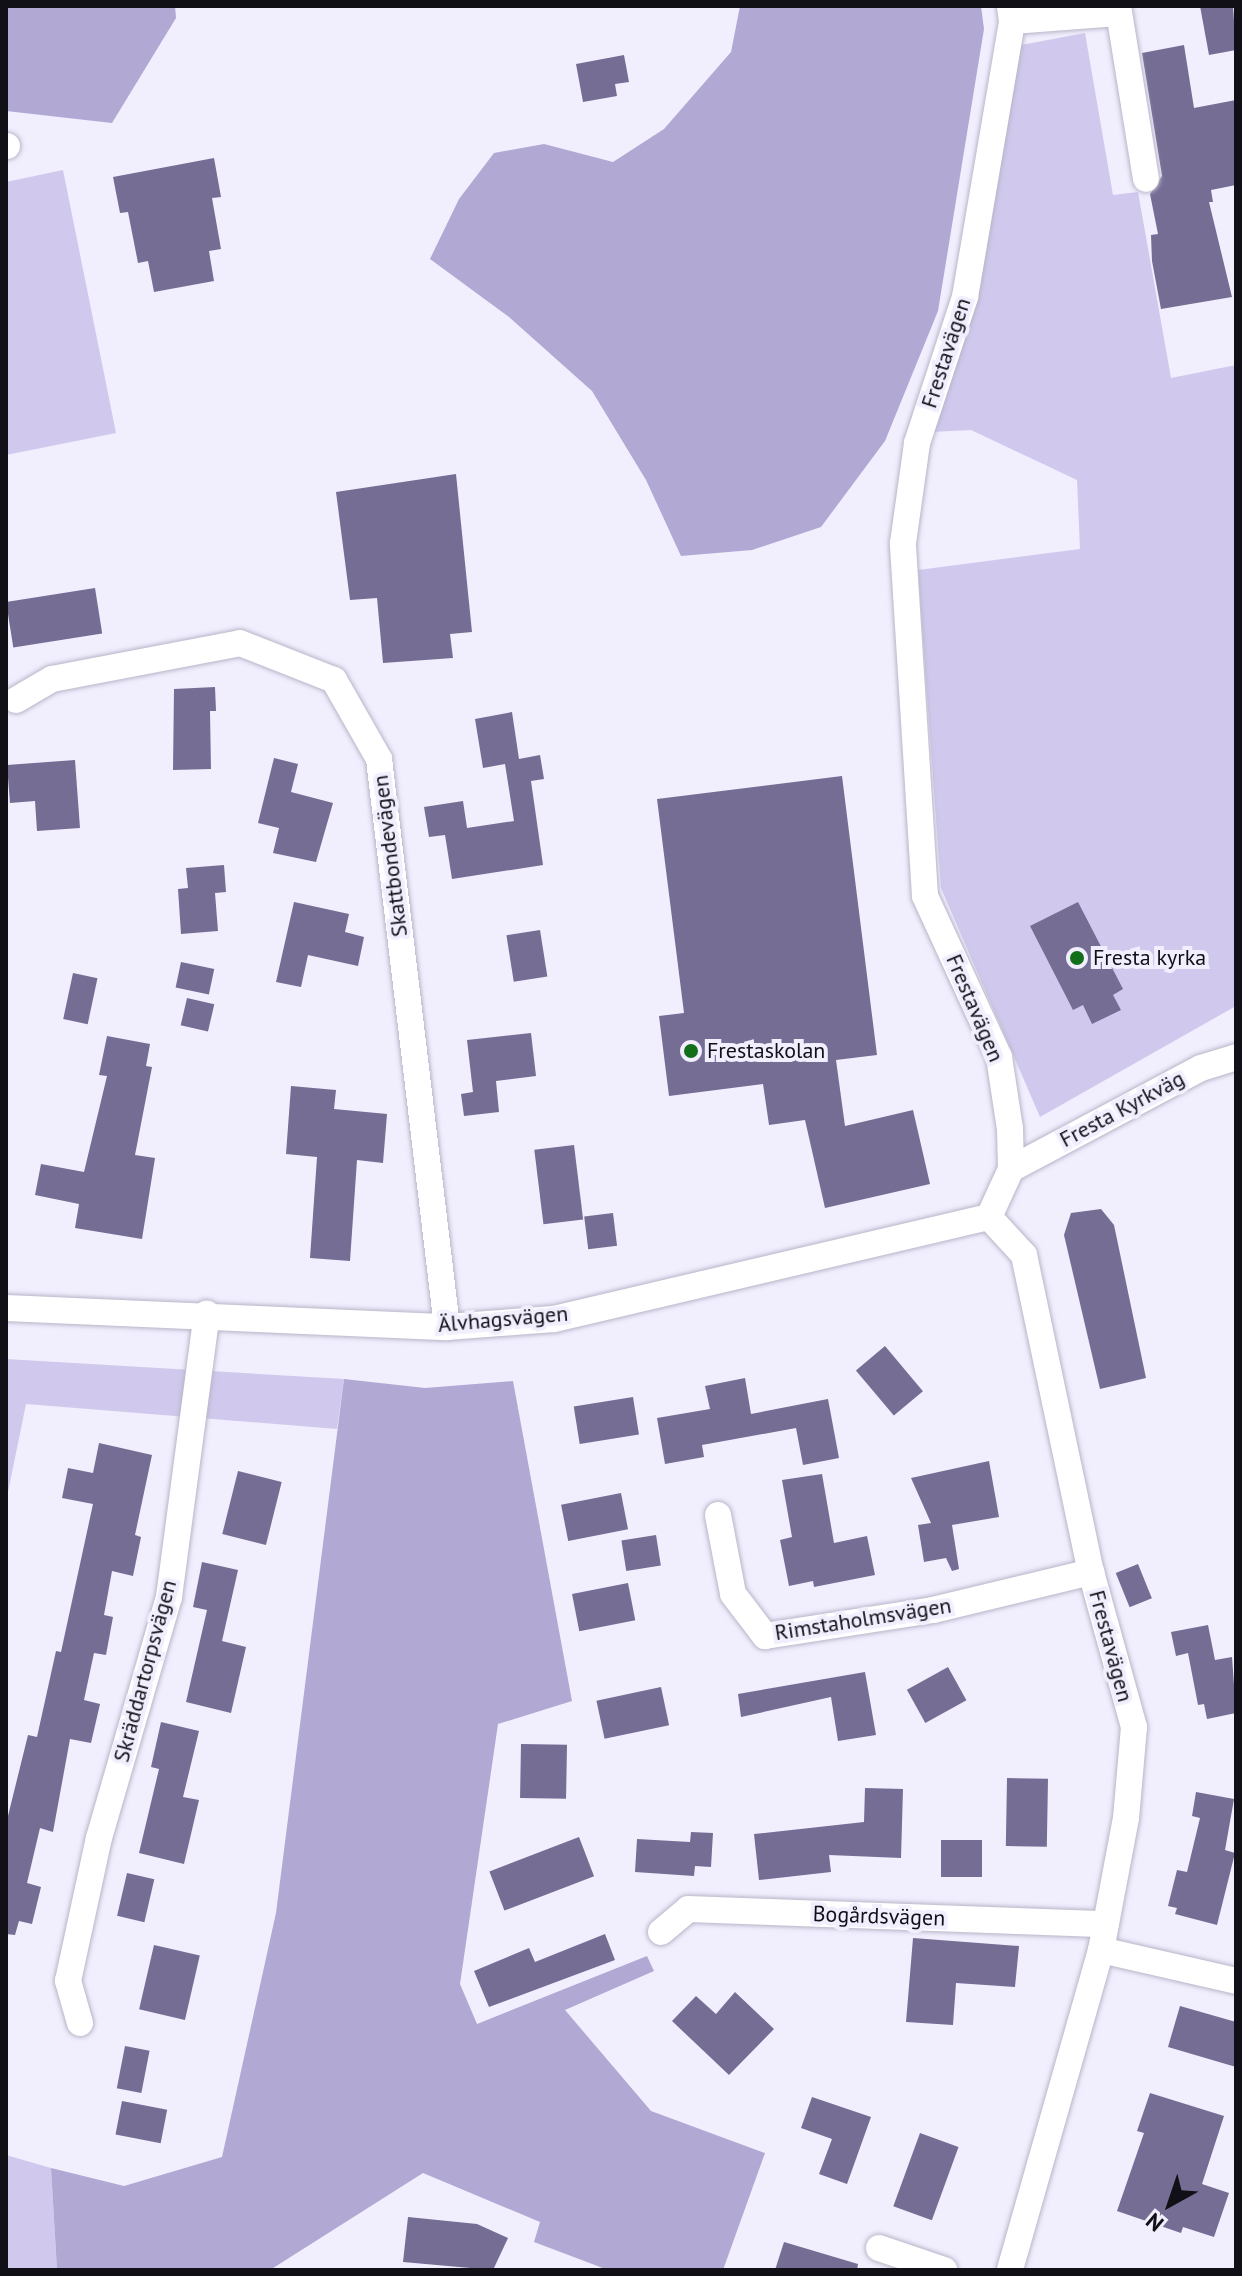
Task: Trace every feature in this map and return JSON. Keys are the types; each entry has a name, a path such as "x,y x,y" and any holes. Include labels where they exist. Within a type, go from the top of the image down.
{"street":[{"path":"1011,14 1118,10 1146,179"},
{"name":"Frestavägen","path":"1011,14 965,297 917,443 903,543 925,896 999,1057 1011,1169"},
{"name":"Skattbondevägen","path":"16,700 52,679 240,643 334,680 379,759 447,1327"},
{"name":"Fresta Kyrkväg","path":"1011,1169 1188,1074 1236,1057"},
{"path":"989,1217 1011,1169"},
{"name":"Frestavägen","path":"989,1217 1024,1255 1091,1572 1134,1727 1126,1818 1101,1950 1010,2270"},
{"name":"Älvhagsvägen","path":"6,1308 207,1314 447,1327 554,1319 989,1217"},
{"name":"Skräddartorpsvägen","path":"80,2023 68,1981 99,1838 169,1597 207,1314"},
{"name":"Rimstaholmsvägen","path":"718,1515 733,1594 765,1636 933,1610 1091,1572"},
{"name":"Bogårdsvägen","path":"661,1932 688,1909 1106,1924"},
{"path":"1101,1950 1236,1981"},
{"path":"879,2248 944,2270"}],"shaded area":[{"path":"6,6 175,6 176,18 112,123 6,111"},
{"path":"740,6 981,6 984,29 938,311 885,441 821,527 752,550 681,556 646,480 592,391 509,317 430,259 459,199 494,153 544,144 613,162 664,129 731,52"},
{"path":"1085,33 1113,195 1138,192 1171,378 1236,365 1236,1006 1040,1117 941,888 918,570 1080,549 1077,480 971,430 931,432 1021,45"},
{"path":"63,170 116,433 6,455 6,182"},
{"path":"6,1359 344,1379 337,1429 26,1404 6,1502"},
{"path":"344,1379 425,1388 513,1381 572,1701 498,1724 460,1984 477,2024 647,1956 654,1971 565,2010 651,2111 765,2153 723,2270 608,2270 534,2242 540,2222 423,2173 270,2270 57,2270 51,2168 124,2186 222,2157 276,1913"},
{"path":"6,2155 51,2168 57,2270 6,2270"}],"building":[{"path":"1200,6 1233,6 1236,50 1209,55"},
{"path":"1184,45 1194,108 1236,100 1236,185 1211,190 1213,202 1209,202 1232,297 1161,309 1152,261 1151,235 1158,234 1150,194 1162,176 1142,53"},
{"path":"624,55 629,82 615,84 617,96 583,102 576,64"},
{"path":"214,158 221,197 212,198 221,249 209,251 214,281 154,292 148,261 138,263 128,212 120,213 113,177"},
{"path":"456,474 472,632 450,634 453,658 383,663 377,598 350,600 336,492"},
{"path":"95,588 102,633 13,648 6,602"},
{"path":"215,687 216,711 210,711 211,769 173,770 174,689"},
{"path":"512,712 519,759 540,755 544,779 531,781 543,865 452,879 445,835 429,837 424,807 463,801 467,828 514,821 505,764 483,768 475,719"},
{"path":"274,758 298,764 291,792 333,803 316,862 273,853 279,828 258,823"},
{"path":"75,760 80,828 37,831 35,801 10,803 7,765"},
{"path":"842,776 877,1055 836,1060 845,1126 913,1110 930,1184 825,1208 805,1120 769,1125 763,1084 669,1096 659,1016 684,1013 657,799"},
{"path":"224,865 226,892 215,893 218,931 181,934 178,889 188,888 186,868"},
{"path":"294,902 349,914 345,932 364,937 358,966 308,955 301,987 276,982"},
{"name":"Fresta kyrka","path":"1078,902 1123,989 1113,995 1121,1010 1092,1024 1083,1005 1073,1010 1030,926"},
{"path":"540,930 547,976 514,982 506,935"},
{"path":"181,962 214,969 209,995 176,987"},
{"path":"73,973 97,978 88,1024 63,1019"},
{"path":"187,998 214,1004 208,1032 181,1025"},
{"path":"531,1033 536,1076 496,1081 499,1112 464,1116 461,1094 473,1092 467,1040"},
{"path":"107,1036 150,1044 146,1066 152,1067 135,1155 155,1158 142,1239 75,1228 79,1204 35,1195 41,1164 84,1172 107,1076 99,1075"},
{"path":"291,1086 336,1090 334,1109 387,1114 383,1163 357,1160 350,1261 310,1258 317,1157 286,1154"},
{"path":"574,1145 583,1219 543,1224 534,1150"},
{"path":"1101,1209 1114,1225 1146,1378 1100,1389 1064,1235 1071,1213"},
{"path":"613,1213 617,1246 588,1249 584,1217"},
{"path":"885,1346 923,1391 894,1416 856,1370"},
{"path":"745,1378 751,1414 828,1399 839,1458 803,1465 796,1428 702,1445 704,1457 665,1464 657,1418 710,1409 705,1386"},
{"path":"633,1397 639,1435 580,1444 574,1406"},
{"path":"99,1443 152,1455 135,1535 141,1537 133,1576 112,1571 104,1615 113,1617 106,1655 94,1653 84,1700 100,1704 91,1743 70,1739 53,1832 40,1828 27,1883 41,1887 32,1924 19,1921 15,1935 6,1934 6,1824 28,1735 37,1737 56,1651 61,1652 93,1504 62,1498 68,1468 93,1473"},
{"path":"989,1461 999,1517 952,1525 959,1569 952,1571 946,1558 924,1562 918,1525 931,1523 911,1478"},
{"path":"238,1471 282,1482 266,1545 222,1534"},
{"path":"822,1474 834,1543 867,1536 875,1575 814,1587 813,1581 789,1586 780,1540 792,1537 782,1480"},
{"path":"621,1493 628,1529 568,1541 561,1505"},
{"path":"656,1535 661,1566 626,1571 621,1540"},
{"path":"202,1562 238,1570 222,1641 246,1647 231,1713 186,1702 207,1610 193,1607"},
{"path":"1138,1564 1152,1598 1130,1607 1116,1573"},
{"path":"628,1583 635,1620 579,1631 572,1594"},
{"path":"1208,1625 1215,1660 1232,1657 1236,1713 1207,1719 1204,1704 1198,1705 1188,1653 1176,1656 1171,1632"},
{"path":"948,1667 966,1700 925,1723 907,1690"},
{"path":"865,1672 876,1735 838,1741 831,1697 741,1717 738,1694"},
{"path":"661,1687 669,1725 605,1739 596,1701"},
{"path":"161,1722 199,1731 183,1797 199,1800 184,1864 139,1853 159,1769 151,1767"},
{"path":"521,1744 567,1745 566,1799 520,1798"},
{"path":"1007,1778 1048,1779 1047,1847 1006,1846"},
{"path":"865,1788 903,1789 901,1858 829,1855 831,1872 759,1880 754,1834 864,1822"},
{"path":"1196,1792 1234,1799 1225,1850 1235,1853 1217,1925 1175,1914 1177,1908 1168,1906 1177,1870 1187,1872 1200,1818 1192,1816"},
{"path":"691,1832 713,1833 711,1867 695,1866 694,1876 635,1872 637,1839 690,1842"},
{"path":"579,1837 594,1876 504,1911 489,1871"},
{"path":"941,1840 982,1840 982,1877 941,1877"},
{"path":"127,1873 154,1879 144,1922 117,1916"},
{"path":"605,1934 615,1960 489,2007 474,1971 529,1948 535,1962"},
{"path":"913,1938 1019,1946 1015,1987 956,1983 953,2025 906,2022"},
{"path":"154,1945 200,1956 185,2020 139,2009"},
{"path":"735,1992 774,2029 729,2075 672,2021 696,1996 716,2014"},
{"path":"1180,2006 1236,2022 1236,2067 1168,2047"},
{"path":"125,2046 150,2051 141,2093 117,2088"},
{"path":"1150,2093 1224,2116 1202,2184 1229,2193 1214,2237 1183,2227 1181,2233 1117,2211 1144,2133 1137,2131"},
{"path":"812,2097 871,2117 847,2184 819,2174 832,2139 801,2128"},
{"path":"122,2101 167,2110 161,2143 116,2134"},
{"path":"920,2133 959,2147 932,2220 893,2206"},
{"path":"408,2217 477,2224 508,2238 493,2270 403,2262"},
{"path":"784,2242 858,2264 857,2270 775,2270"}],"place":[{"name":"Fresta kyrka","path":"1077,958"},
{"name":"Frestaskolan","path":"691,1051"}]}
